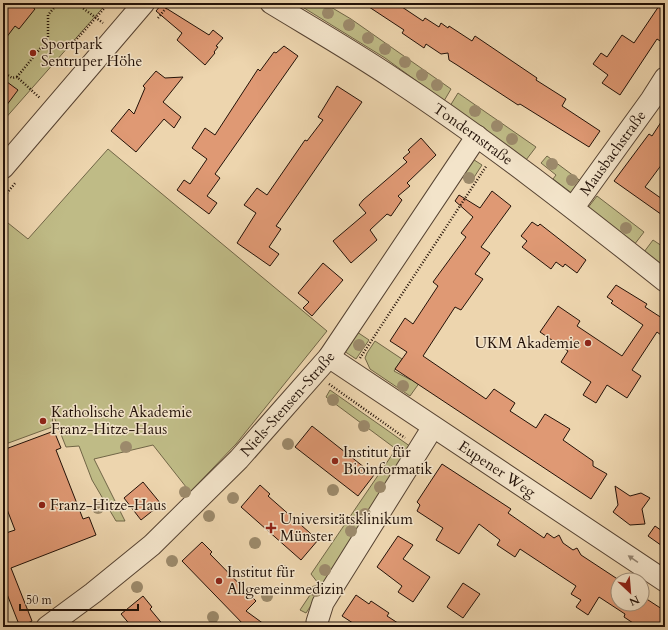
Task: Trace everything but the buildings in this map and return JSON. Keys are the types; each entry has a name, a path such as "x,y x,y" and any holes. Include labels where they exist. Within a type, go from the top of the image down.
{"street":[{"path":"3,168 144,3"},
{"name":"Tondernstraße","path":"271,3 395,79 477,136 573,208 665,281"},
{"name":"Mausbachstraße","path":"573,208 651,100 665,78"},
{"name":"Niels-Stensen-Straße","path":"47,627 93,594 152,545 239,459 329,357 477,136"},
{"name":"Eupener Weg","path":"329,357 665,581"},
{"path":"318,627 317,622 323,603 433,427"}],"path":[{"path":"3,72 12,78 17,77 48,39 48,15 58,3"},
{"path":"76,3 118,35"},
{"path":"75,41 109,3"},
{"path":"17,77 54,110"},
{"path":"350,371 496,151"},
{"path":"314,374 420,448"}],"shaded area":[{"name":"Sportpark Sentruper Höhe","path":"3,3 107,3 3,121"},
{"path":"296,3 324,3 351,19 451,89 444,101 385,58"},
{"path":"458,93 536,147 526,160 450,106"},
{"path":"108,149 327,331 236,444 190,492 153,445 94,459 125,521 116,521 92,480 79,446 66,447 53,414 52,427 3,445 3,219 28,239"},
{"path":"468,156 482,165 471,182 457,172"},
{"path":"547,156 582,182 573,194 553,179 556,175 541,163"},
{"path":"597,196 644,232 634,245 587,209"},
{"path":"653,240 665,248 665,267 644,252"},
{"path":"354,330 369,340 356,359 341,349"},
{"path":"375,341 402,359 394,371 411,380 418,370 425,375 410,396 370,369 365,358"},
{"path":"330,390 414,449 306,613 300,610 318,583 311,574 396,449 326,397"}],"place":[{"name":"Sportpark Sentruper Höhe","path":"33,53"},
{"name":"UKM Akademie","path":"588,343"},
{"name":"Katholische Akademie Franz-Hitze-Haus","path":"43,421"},
{"name":"Institut für Bioinformatik","path":"335,461"},
{"name":"Franz-Hitze-Haus","path":"42,505"},
{"name":"Universitätsklinikum Münster","path":"271,528"},
{"name":"Institut für Allgemeinmedizin","path":"219,581"}]}
